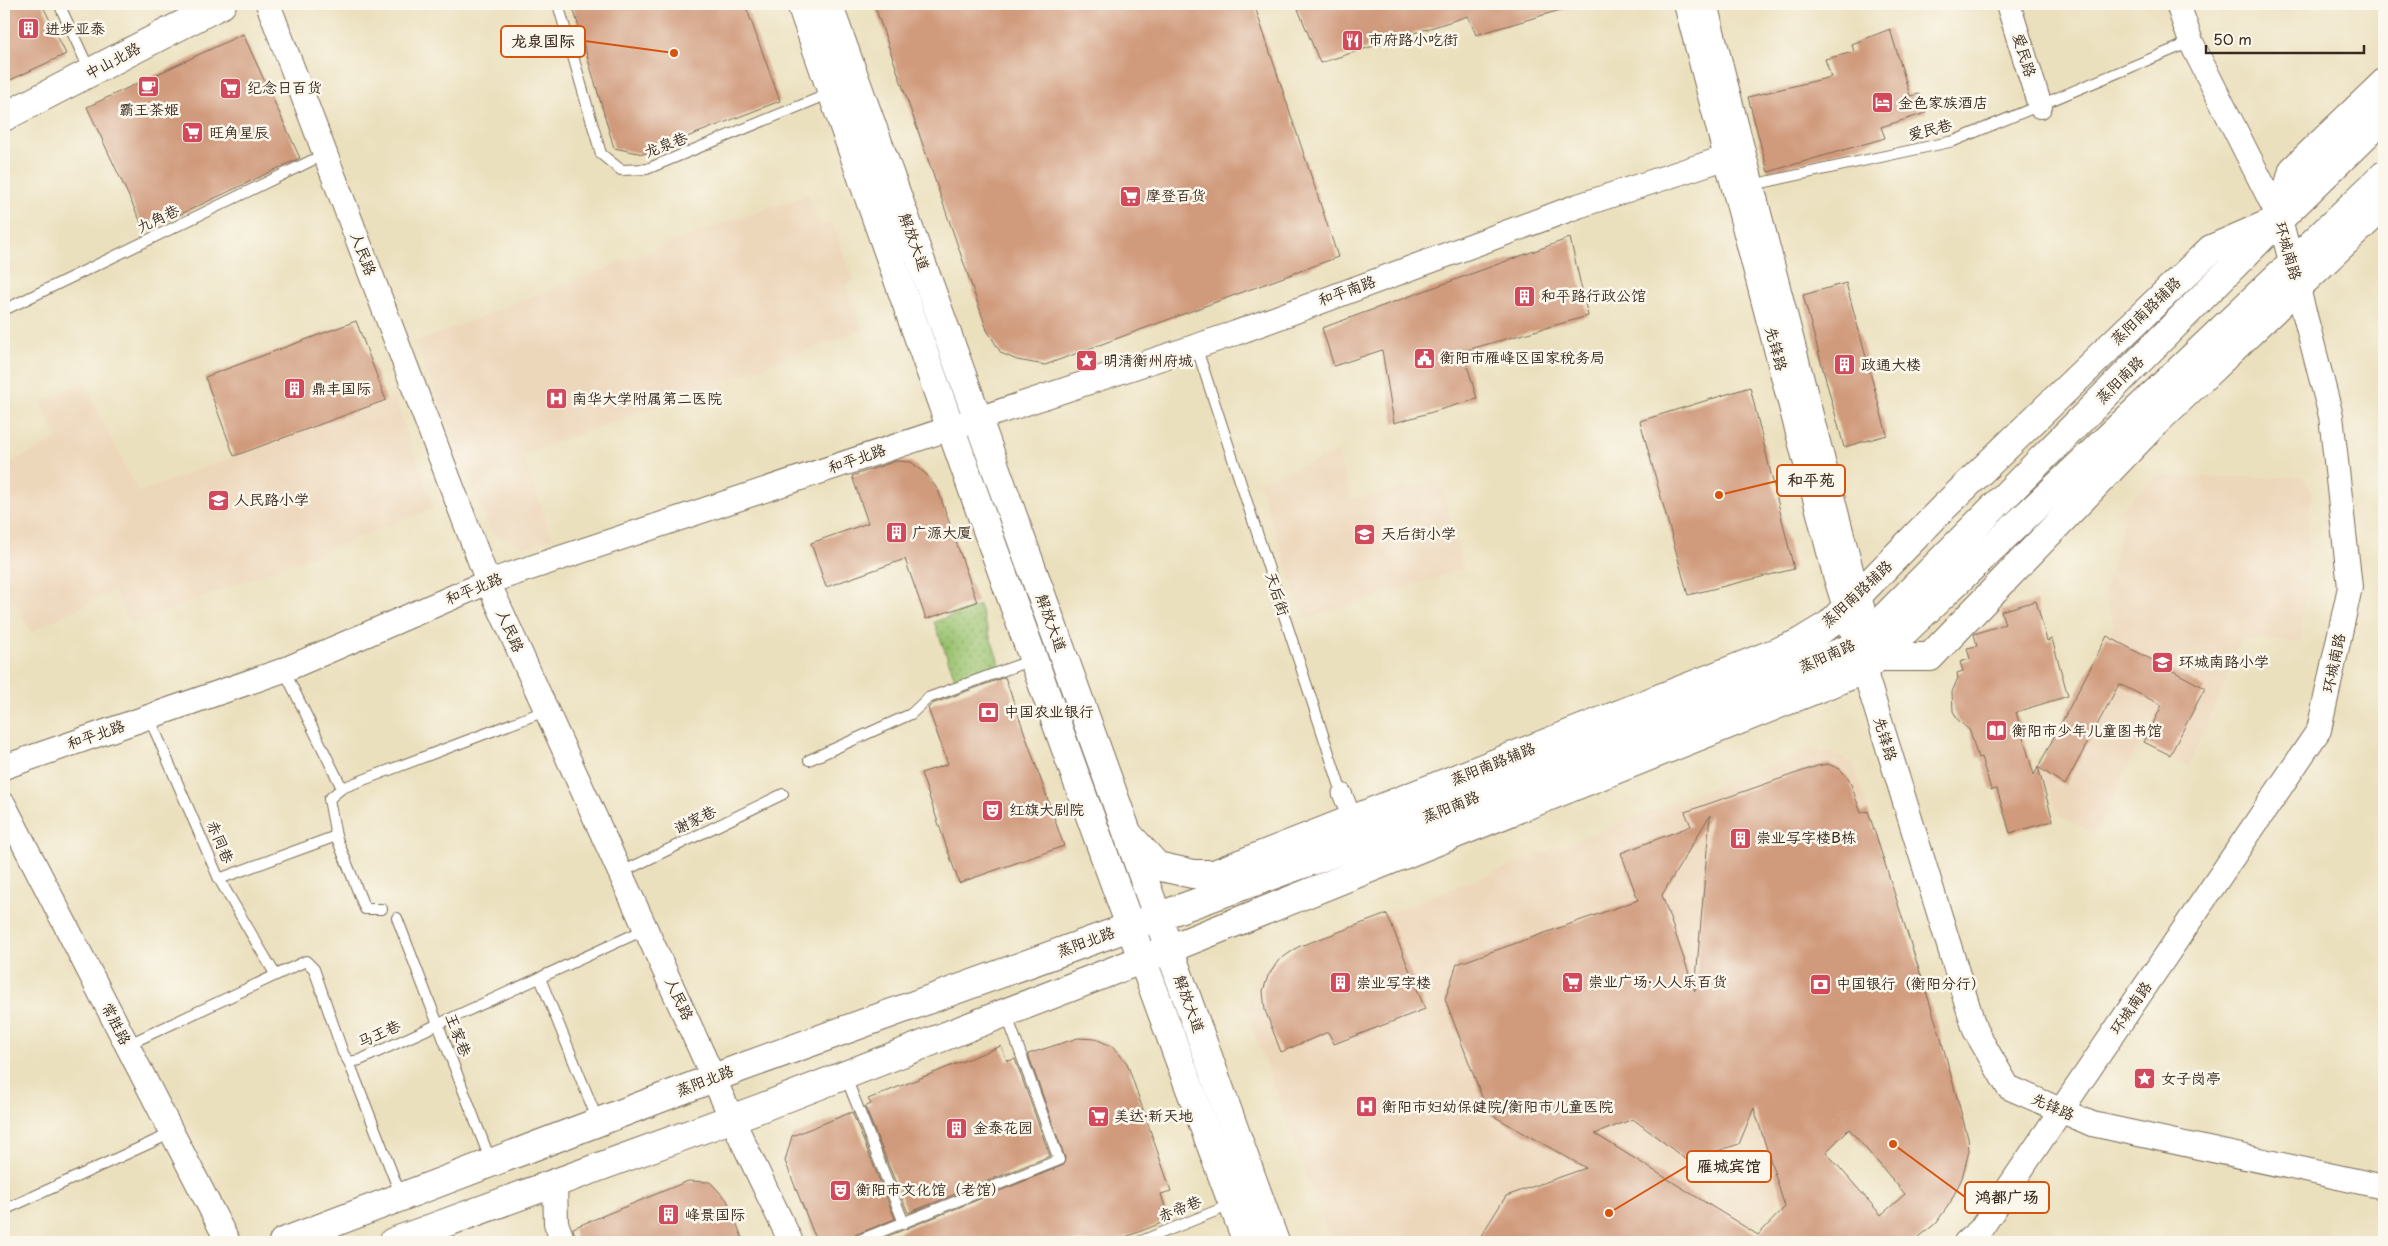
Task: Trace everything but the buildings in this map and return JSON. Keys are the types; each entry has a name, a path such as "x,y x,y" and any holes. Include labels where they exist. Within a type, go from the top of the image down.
{"main road":[{"name":"中山北路","path":"4,117 222,4"},
{"name":"解放大道","path":"801,4 1032,660 1141,960 1247,1242"},
{"name":"解放大道","path":"828,4 1275,1242"},
{"path":"2280,219 2293,170 2384,84"},
{"name":"蒸阳南路","path":"1129,926 1157,916 1357,831 1867,651 2280,219 2384,117"},
{"name":"蒸阳南路","path":"1141,960 1867,651 2296,275 2384,175"},
{"path":"1867,651 1930,657 2296,275 2384,205"},
{"name":"蒸阳南路辅路","path":"1128,834 1157,866 1193,874 1214,874 1357,831 1797,644 1830,624 1951,500 2211,249 2280,219"},
{"name":"蒸阳北路","path":"283,1242 714,1078 1129,926"},
{"path":"393,1242 732,1119 1141,960"}],"street":[{"name":"人民路","path":"268,4 488,582 732,1119 791,1242"},
{"name":"先锋路","path":"1686,4 1735,155 1852,602 1975,1030 2008,1087 2065,1105 2384,1175"},
{"name":"先锋路","path":"1705,4 1735,155 1752,185 1852,602"},
{"name":"爱民路","path":"2008,4 2040,106"},
{"name":"环城南路","path":"1966,1242 1980,1230 2225,872 2319,730 2350,587 2331,416 2280,219 2191,42 2178,4"},
{"name":"和平南路","path":"950,427 1236,333 1578,206 1735,155"},
{"name":"和平北路","path":"4,767 284,670 488,582 950,427"},
{"name":"天后街","path":"1342,793 1357,831"},
{"name":"常胜路","path":"4,806 228,1242"},
{"name":"先锋路","path":"2065,1105 2092,1124 2384,1187"},
{"path":"555,1183 556,1222 563,1242"}],"lane":[{"path":"59,4 91,73"},
{"name":"龙泉巷","path":"558,4 601,154 621,170 647,169 832,93"},
{"name":"爱民巷","path":"1752,185 1954,141 2191,42"},
{"name":"九角巷","path":"4,310 325,154"},
{"name":"天后街","path":"1196,345 1342,793"},
{"path":"809,760 911,714 928,698 1032,660"},
{"path":"284,670 342,788"},
{"path":"382,909 365,909 336,836 329,799 342,788 545,711"},
{"name":"赤同巷","path":"149,716 219,879 276,974"},
{"name":"谢家巷","path":"620,873 783,794"},
{"path":"219,879 336,836"},
{"name":"王家巷","path":"397,918 492,1163"},
{"name":"马王巷","path":"127,1045 306,961 314,970 343,1053 348,1062 360,1060 646,929"},
{"path":"540,978 598,1122"},
{"path":"855,1242 1059,1160 1005,1012"},
{"path":"348,1062 402,1197"},
{"path":"845,1075 904,1223"},
{"path":"4,1210 172,1133"},
{"name":"赤帝巷","path":"1139,1242 1233,1204"}],"shaded area":[{"name":"南华大学附属第二医院","path":"808,195 820,226 832,223 854,280 845,285 863,330 522,455 552,537 526,547 491,533 415,343 706,229"},
{"name":"人民路小学","path":"84,382 138,492 394,397 434,508 131,625 114,590 31,632 4,583 4,466 57,439 41,403"},
{"name":"天后街小学","path":"1337,453 1352,499 1440,480 1463,569 1304,619 1259,482"},
{"name":"环城南路小学","path":"2157,477 2303,477 2311,492 2301,642 2240,639 2226,681 2188,766 2140,743 2095,834 2060,816 2038,767 2114,625 2104,594 2124,520 2116,512"},
{"path":"1807,751 1833,753 1853,764 1868,811 1706,863 1700,933 1782,1197 1749,1229 1627,1153 1506,1196 1481,1237 1482,1242 1331,1242 1254,1032 1248,1008 1253,984 1265,967 1298,947"}],"green space":[{"path":"979,605 1000,665 956,681 934,622"}],"place":[{"name":"进步亚泰","path":"29,29"},
{"name":"市府路小吃街","path":"1352,40"},
{"name":"龙泉国际","path":"674,53"},
{"name":"霸王茶姬","path":"149,87"},
{"name":"纪念日百货","path":"231,88"},
{"name":"金色家族酒店","path":"1882,103"},
{"name":"旺角星辰","path":"193,133"},
{"name":"摩登百货","path":"1130,196"},
{"name":"和平路行政公馆","path":"1525,296"},
{"name":"衡阳市雁峰区国家税务局","path":"1424,358"},
{"name":"明清衡州府城","path":"1087,361"},
{"name":"政通大楼","path":"1845,365"},
{"name":"鼎丰国际","path":"295,389"},
{"name":"南华大学附属第二医院","path":"556,399"},
{"name":"和平苑","path":"1719,495"},
{"name":"人民路小学","path":"218,500"},
{"name":"广源大厦","path":"896,533"},
{"name":"天后街小学","path":"1365,534"},
{"name":"环城南路小学","path":"2163,662"},
{"name":"中国农业银行","path":"988,712"},
{"name":"衡阳市少年儿童图书馆","path":"1996,731"},
{"name":"红旗大剧院","path":"993,810"},
{"name":"崇业写字楼B栋","path":"1740,838"},
{"name":"崇业广场·人人乐百货","path":"1572,982"},
{"name":"崇业写字楼","path":"1340,983"},
{"name":"中国银行（衡阳分行）","path":"1820,984"},
{"name":"女子岗亭","path":"2145,1079"},
{"name":"衡阳市妇幼保健院/衡阳市儿童医院","path":"1366,1107"},
{"name":"美达·新天地","path":"1098,1116"},
{"name":"金泰花园","path":"957,1128"},
{"name":"鸿都广场","path":"1893,1144"},
{"name":"衡阳市文化馆（老馆）","path":"840,1190"},
{"name":"雁城宾馆","path":"1609,1213"},
{"name":"峰景国际","path":"669,1215"}]}
